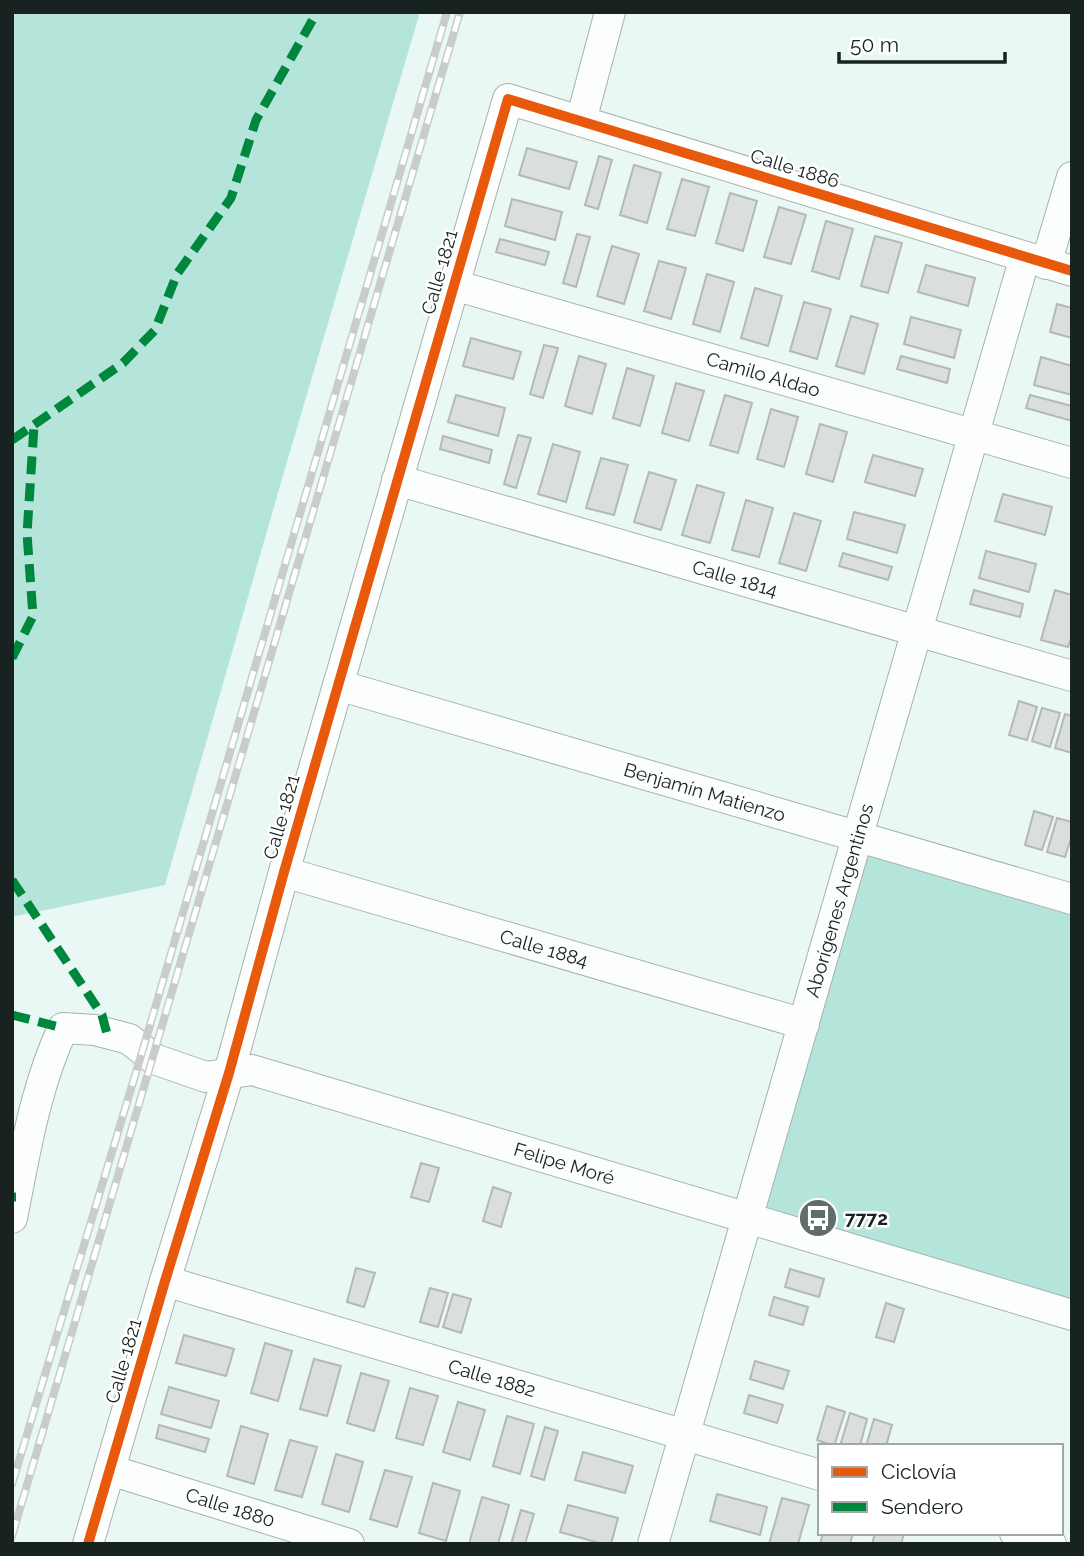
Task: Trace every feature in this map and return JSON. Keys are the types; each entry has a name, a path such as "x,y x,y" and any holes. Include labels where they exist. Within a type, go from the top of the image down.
{"street":[{"path":"581,121 610,12"},
{"name":"Calle 1886","path":"508,99 1048,264"},
{"name":"Calle 1821","path":"88,1544 229,1073 284,872 508,99"},
{"name":"Aborígenes Argentinos","path":"653,1544 974,435 1048,264 1072,177"},
{"name":"Camilo Aldao","path":"454,285 1072,463"},
{"name":"Calle 1814","path":"397,480 918,629 1072,676"},
{"name":"Benjamín Matienzo","path":"338,685 1072,899"},
{"name":"Calle 1884","path":"284,872 804,1024"},
{"name":"Felipe Moré","path":"12,1217 31,1123 48,1059 63,1028 95,1030 129,1039 154,1059 206,1077 252,1070 1072,1315"},
{"name":"Calle 1882","path":"165,1281 818,1474"},
{"name":"Calle 1880","path":"110,1470 349,1544"},
{"path":"1022,1535 1051,1544"}],"green space":[{"path":"12,12 420,12 165,885 12,917"},
{"path":"858,836 1072,899 1072,1315 748,1218"}],"building":[{"path":"527,148 577,162 569,189 519,175"},
{"path":"599,156 612,160 598,209 585,205"},
{"path":"634,165 661,173 647,223 620,215"},
{"path":"682,179 709,187 695,236 667,229"},
{"path":"730,193 757,201 743,251 716,243"},
{"path":"512,199 562,212 555,240 505,226"},
{"path":"779,207 806,215 791,264 764,257"},
{"path":"826,221 853,229 839,279 812,271"},
{"path":"577,234 590,237 576,287 563,283"},
{"path":"875,236 902,243 888,293 861,286"},
{"path":"500,239 549,252 545,265 496,252"},
{"path":"612,246 639,254 624,304 597,296"},
{"path":"659,261 686,268 671,319 644,311"},
{"path":"926,265 975,278 968,306 918,292"},
{"path":"707,274 734,282 720,332 693,324"},
{"path":"755,288 782,296 768,346 741,338"},
{"path":"804,302 831,309 817,359 790,351"},
{"path":"1057,304 1072,308 1072,338 1050,332"},
{"path":"851,316 878,324 864,374 836,366"},
{"path":"911,317 961,330 954,358 904,344"},
{"path":"471,338 521,352 513,379 463,366"},
{"path":"544,345 558,348 543,398 530,394"},
{"path":"579,356 606,364 592,414 565,406"},
{"path":"901,356 950,369 947,383 897,369"},
{"path":"1041,357 1072,366 1072,395 1034,385"},
{"path":"627,368 654,376 640,426 613,418"},
{"path":"676,383 704,391 689,441 662,433"},
{"path":"456,395 505,408 498,436 448,422"},
{"path":"725,395 752,403 738,453 710,445"},
{"path":"1030,395 1072,406 1072,421 1026,408"},
{"path":"771,409 798,417 784,467 757,459"},
{"path":"820,424 847,432 833,482 806,474"},
{"path":"518,435 531,438 516,488 504,484"},
{"path":"443,436 492,450 489,463 440,449"},
{"path":"553,444 580,452 566,502 538,494"},
{"path":"873,455 923,469 915,496 865,482"},
{"path":"601,458 628,465 614,515 586,508"},
{"path":"649,472 676,480 661,530 634,522"},
{"path":"697,485 724,493 710,543 682,535"},
{"path":"1003,494 1052,507 1045,535 995,521"},
{"path":"746,500 773,508 759,557 732,550"},
{"path":"854,512 905,525 897,553 847,539"},
{"path":"794,513 821,521 806,571 779,563"},
{"path":"986,551 1036,564 1029,592 979,578"},
{"path":"843,553 892,567 888,580 839,566"},
{"path":"974,590 1023,604 1020,617 970,604"},
{"path":"1055,590 1072,595 1072,635 1068,647 1041,640"},
{"path":"1019,701 1037,707 1027,740 1009,735"},
{"path":"1042,708 1060,713 1050,747 1032,741"},
{"path":"1065,714 1072,716 1072,753 1055,748"},
{"path":"1034,811 1053,817 1042,850 1025,845"},
{"path":"1057,818 1072,822 1072,835 1065,857 1047,852"},
{"path":"421,1163 439,1168 429,1202 411,1197"},
{"path":"493,1187 511,1193 501,1227 483,1221"},
{"path":"356,1268 375,1273 364,1307 347,1302"},
{"path":"790,1269 824,1279 819,1297 785,1287"},
{"path":"430,1288 448,1293 438,1327 420,1322"},
{"path":"453,1294 471,1299 461,1333 443,1327"},
{"path":"774,1297 808,1307 803,1325 769,1315"},
{"path":"886,1303 904,1309 894,1342 876,1337"},
{"path":"184,1335 234,1349 226,1376 176,1363"},
{"path":"265,1343 292,1351 278,1401 251,1393"},
{"path":"314,1359 341,1366 327,1416 300,1409"},
{"path":"755,1361 789,1371 783,1389 750,1379"},
{"path":"361,1373 389,1381 374,1431 347,1423"},
{"path":"169,1387 219,1401 211,1428 161,1414"},
{"path":"410,1388 438,1396 423,1445 396,1438"},
{"path":"749,1395 783,1405 777,1423 744,1413"},
{"path":"458,1402 485,1410 470,1460 443,1452"},
{"path":"827,1406 845,1412 835,1444 817,1440"},
{"path":"850,1413 867,1419 861,1444 841,1444"},
{"path":"507,1416 534,1424 520,1474 493,1466"},
{"path":"874,1419 892,1425 887,1444 867,1444"},
{"path":"159,1425 209,1439 205,1452 156,1438"},
{"path":"241,1426 268,1434 254,1484 227,1476"},
{"path":"545,1427 558,1431 544,1480 531,1476"},
{"path":"290,1440 317,1447 302,1497 275,1490"},
{"path":"583,1452 633,1466 625,1493 575,1480"},
{"path":"336,1454 363,1462 349,1512 322,1504"},
{"path":"385,1470 412,1477 397,1527 370,1519"},
{"path":"433,1483 460,1491 446,1541 419,1533"},
{"path":"717,1494 767,1507 760,1535 710,1521"},
{"path":"482,1497 509,1505 498,1544 469,1544"},
{"path":"782,1498 809,1505 798,1544 769,1544"},
{"path":"568,1505 618,1518 611,1544 560,1532"},
{"path":"521,1510 534,1514 525,1544 511,1544"},
{"path":"822,1535 852,1535 850,1544 820,1544"},
{"path":"874,1535 904,1535 901,1544 872,1544"}],"railway":[{"path":"12,1484 143,1049 447,12"},
{"path":"12,1536 460,12"}],"marked path":[{"path":"12,440 123,363 155,330 177,274 231,198 256,120 317,12"},
{"path":"12,658 33,616 27,534 34,426"},
{"path":"12,880 102,1015 107,1034"},
{"path":"12,1015 63,1028"}],"cycle path":[{"path":"88,1544 229,1073 284,872 508,99 1072,271"}],"place":[{"name":"7772","path":"818,1218"}]}
